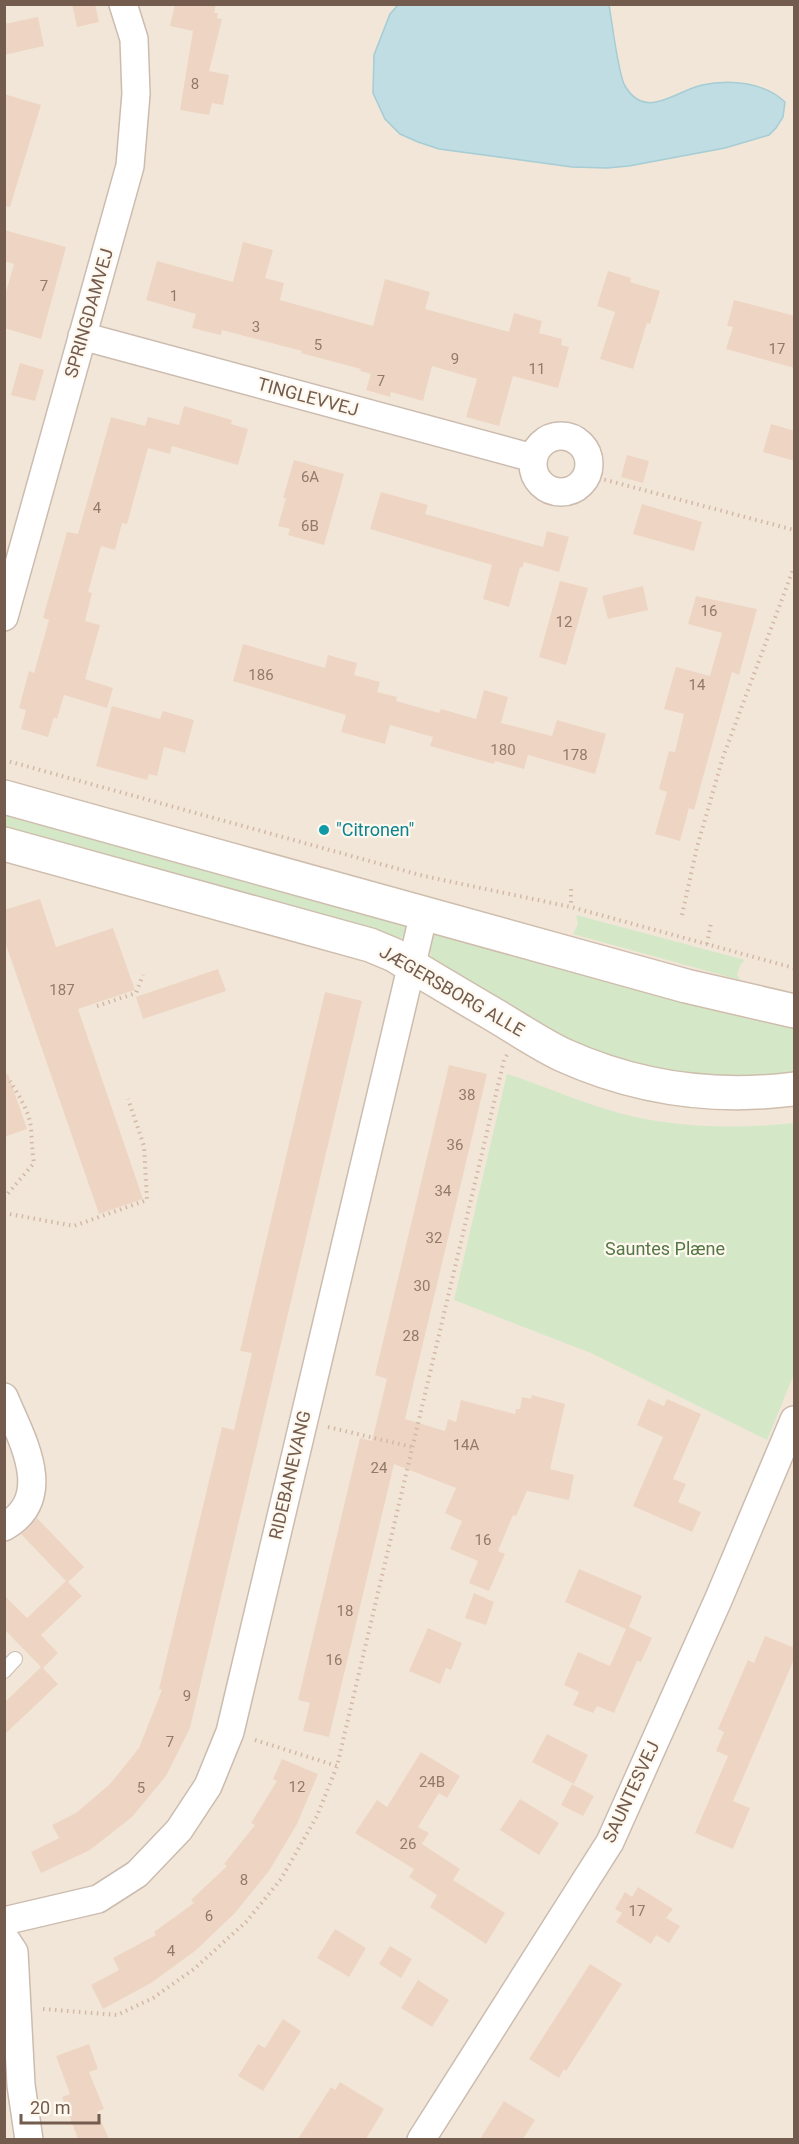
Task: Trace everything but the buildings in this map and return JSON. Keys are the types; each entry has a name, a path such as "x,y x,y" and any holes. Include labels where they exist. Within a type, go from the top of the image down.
{"street":[{"name":"SPRINGDAMVEJ","path":"4,617 130,166 136,94 134,39 123,4"},
{"name":"TINGLEVVEJ","path":"82,336 533,458"},
{"path":"558,436 571,438 582,445 587,455 589,465 587,475 574,489 564,492 551,491 545,488 536,477 533,458 544,441 558,436"},
{"path":"4,797 686,986 795,1011"},
{"name":"JÆGERSBORG ALLE","path":"4,844 370,945 394,955 562,1054 599,1069 663,1087 708,1092 735,1093 795,1089"},
{"name":"RIDEBANEVANG","path":"4,1921 98,1899 137,1874 179,1830 208,1786 230,1732 424,913"},
{"path":"4,1397 31,1462 32,1487 26,1509 13,1522 4,1527"},
{"name":"SAUNTESVEJ","path":"422,2139 609,1842 719,1598 795,1420"},
{"path":"4,1936 14,1952 12,1989 21,2085 29,2139"}],"lane":[{"path":"4,1671 15,1659"}],"path":[{"path":"587,475 795,530"},
{"path":"682,915 697,847 723,757 795,567"},
{"path":"4,760 424,876 571,907 795,968"},
{"path":"571,889 571,907"},
{"path":"706,944 711,923"},
{"path":"97,1006 136,993 143,975"},
{"path":"12,1989 117,2015 153,1998 194,1969 246,1922 281,1879 317,1816 338,1766 504,1060 521,1031"},
{"path":"4,1198 34,1163 31,1127 23,1102 10,1082"},
{"path":"4,1214 74,1226 147,1200 144,1146 128,1099"},
{"path":"303,1420 412,1447"},
{"path":"230,1732 338,1766"}],"shaded area":[{"path":"5,5 794,5 794,2139 5,2139"}],"green space":[{"path":"4,806 406,923 405,931 398,942 5,836"},
{"path":"576,915 745,960 737,974 740,980 573,934 578,924"},
{"path":"435,929 794,1022 794,1080 742,1085 609,1063 435,968 430,948"},
{"name":"Sauntes Plæne","path":"507,1074 638,1118 726,1127 794,1123 794,1374 767,1440 591,1353 454,1300"}],"water":[{"path":"398,5 609,5 622,80 633,96 651,103 712,83 735,82 757,86 777,95 785,102 783,117 776,128 769,135 725,148 629,166 572,167 439,149 418,142 400,134 385,119 373,93 374,55 390,14"}],"place":[{"name":"\"Citronen\"","path":"324,830"}]}
